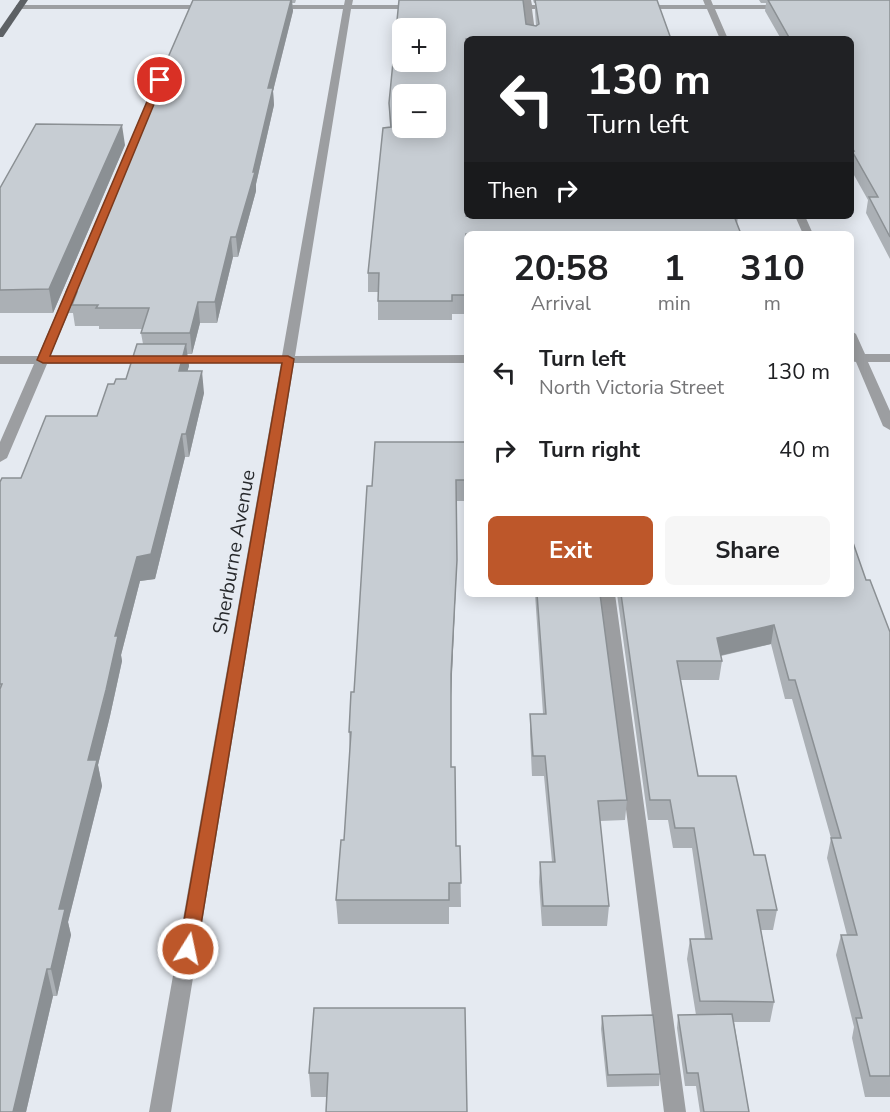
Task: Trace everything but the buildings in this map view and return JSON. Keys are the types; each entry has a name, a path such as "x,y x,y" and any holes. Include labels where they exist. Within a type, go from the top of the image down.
{"main road":[{"path":"0,35 22,4"}],"street":[{"path":"528,3 532,36"},
{"path":"494,7 528,3 563,7"},
{"path":"631,7 709,3 788,7"},
{"path":"709,3 723,36"},
{"path":"22,4 213,7"},
{"path":"269,7 348,4 426,7"},
{"name":"Sherburne Avenue","path":"160,1112 348,4"},
{"path":"0,458 81,269"},
{"path":"890,358 856,358 890,426"},
{"path":"0,360 464,359"},
{"path":"606,597 675,1112"}],"route":[{"path":"160,80 43,360 288,359 188,949"}]}
